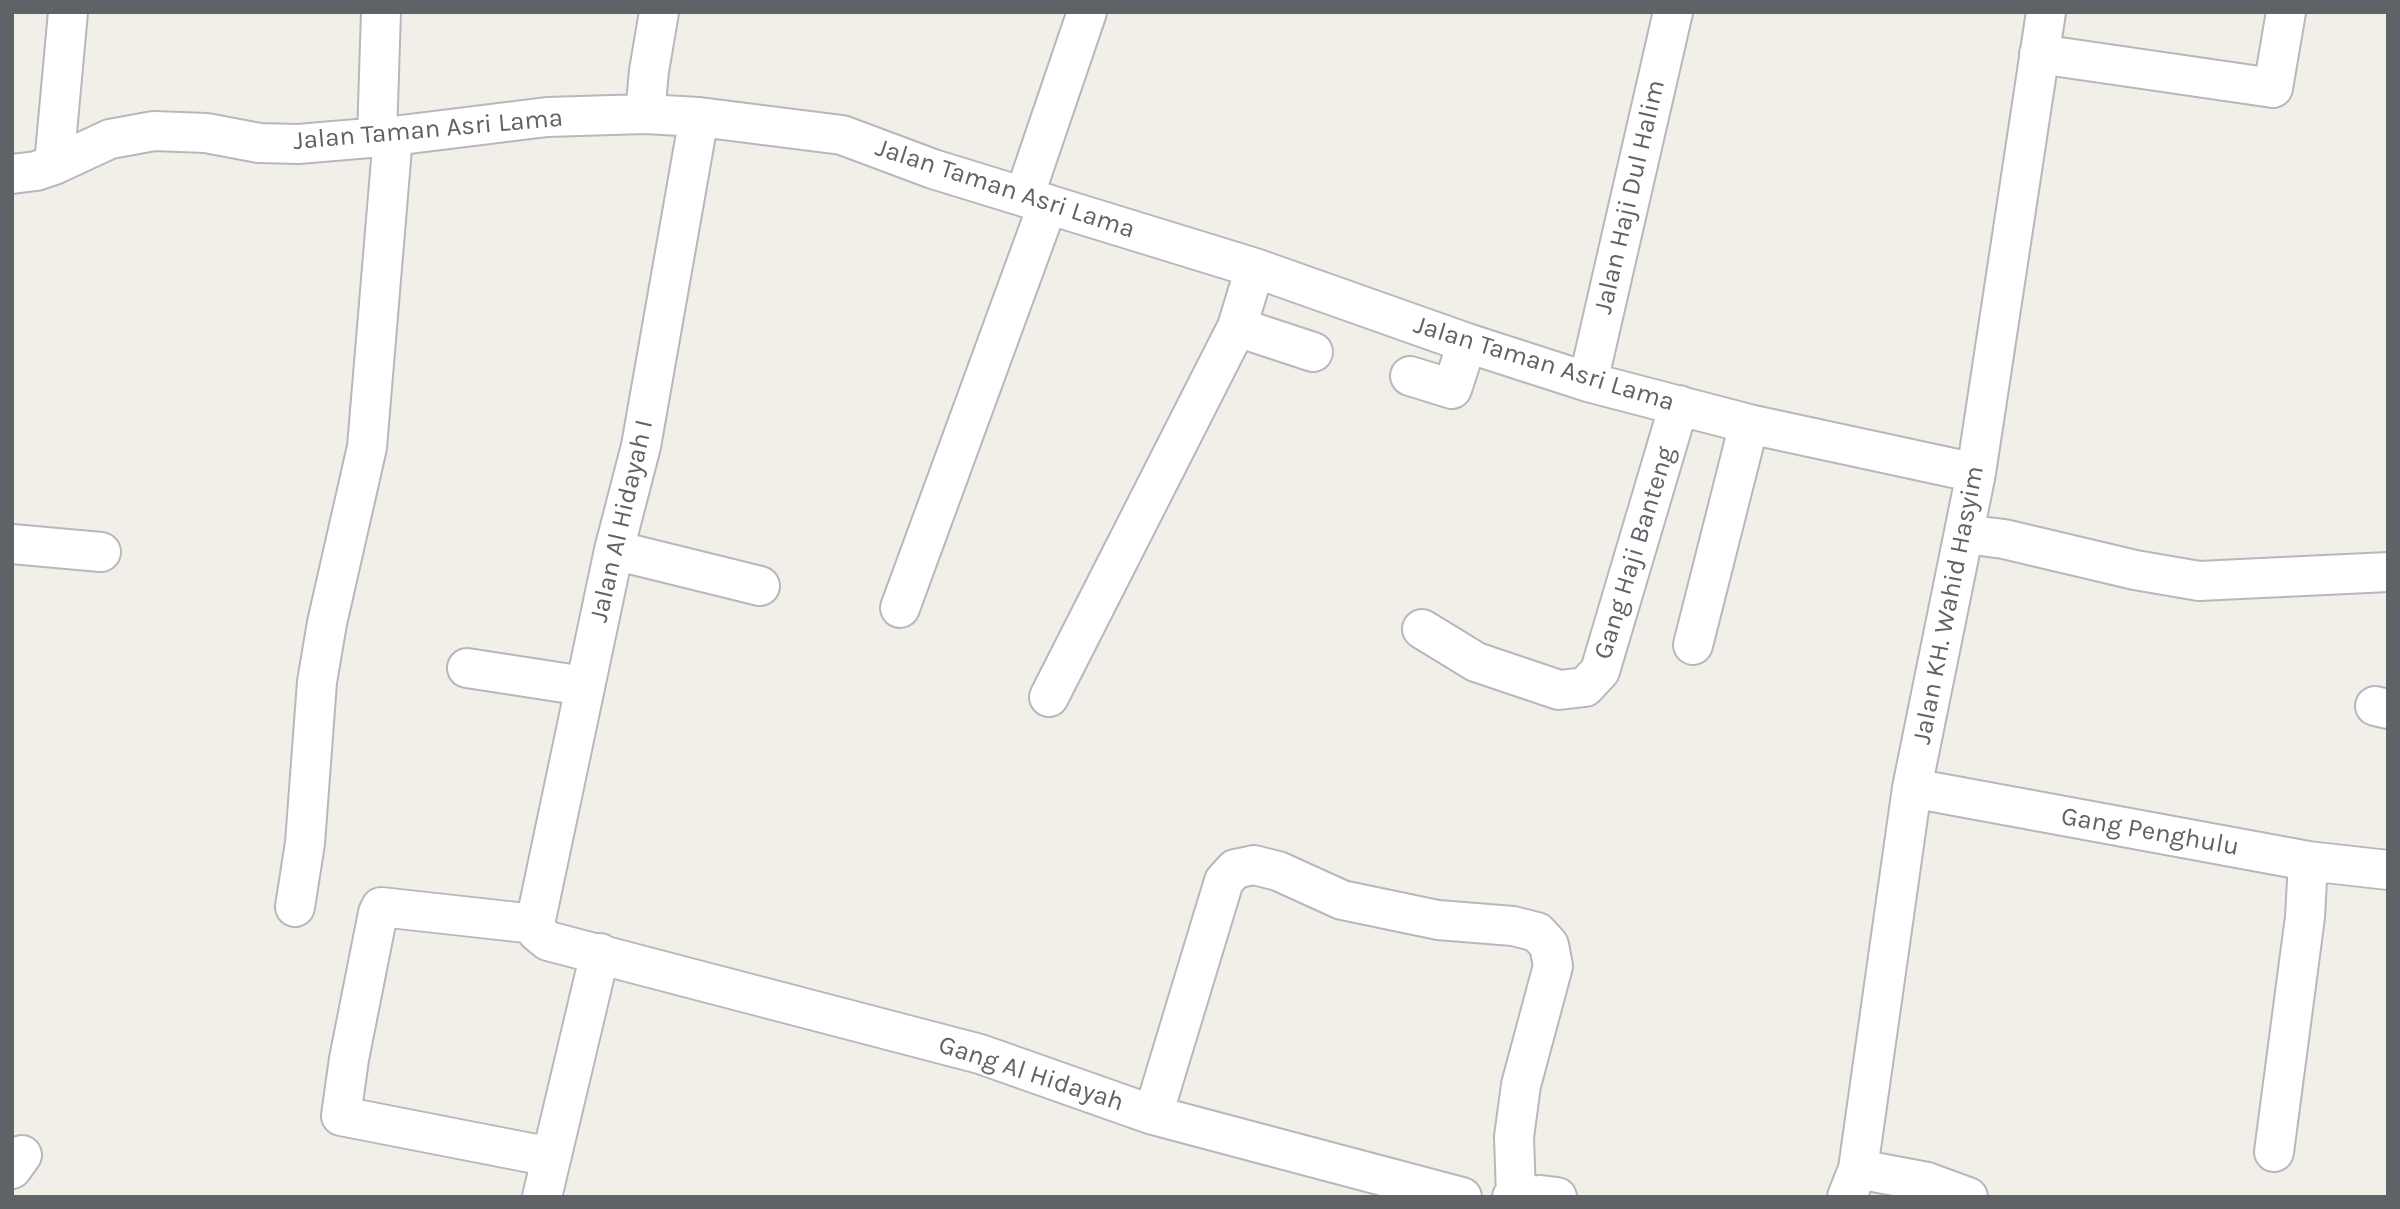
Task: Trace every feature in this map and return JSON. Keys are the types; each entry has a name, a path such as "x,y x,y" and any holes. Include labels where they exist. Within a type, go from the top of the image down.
{"street":[{"path":"54,165 68,12"},
{"path":"295,907 305,843 321,659 367,447 385,137 382,12"},
{"path":"645,114 659,12"},
{"path":"900,608 1036,201 1087,12"},
{"name":"Jalan Haji Dul Halim","path":"1588,382 1673,12"},
{"name":"Jalan KH. Wahid Hasyim","path":"1852,1183 1912,788 1976,473 2046,12"},
{"path":"2039,54 2273,88 2286,12"},
{"name":"Jalan Taman Asri Lama","path":"12,174 54,165 110,138 154,131 206,133 258,143 298,144 385,137 547,117 645,114 699,117 842,135 933,169 1255,268 1467,343 1588,382 1749,424 1976,473"},
{"name":"Jalan Al Hidayah I","path":"534,924 614,550 641,446 699,117"},
{"path":"1049,697 1237,327 1255,268"},
{"path":"1237,327 1313,352"},
{"path":"1410,376 1452,389 1467,343"},
{"name":"Gang Haji Banteng","path":"1422,629 1476,662 1559,690 1585,687 1600,671 1679,405"},
{"path":"1693,645 1749,424"},
{"path":"1964,534 2004,539 2135,570 2199,580 2388,572"},
{"path":"12,544 101,552"},
{"path":"614,550 760,586"},
{"path":"467,668 584,686"},
{"name":"Gang Penghulu","path":"1912,788 2308,861 2388,870"},
{"path":"2274,1152 2305,918 2308,861"},
{"path":"1153,1115 1224,881 1235,869 1254,866 1278,871 1342,900 1438,920 1513,926 1537,932 1549,945 1553,966 1521,1085 1514,1137 1514,1196 1557,1197"},
{"path":"534,924 381,907 349,1059 341,1116 551,1157"},
{"name":"Gang Al Hidayah","path":"534,924 537,932 548,941 979,1054 1153,1115 1462,1197"},
{"path":"542,1197 600,953"},
{"path":"1852,1183 1927,1182 1968,1197"}]}
